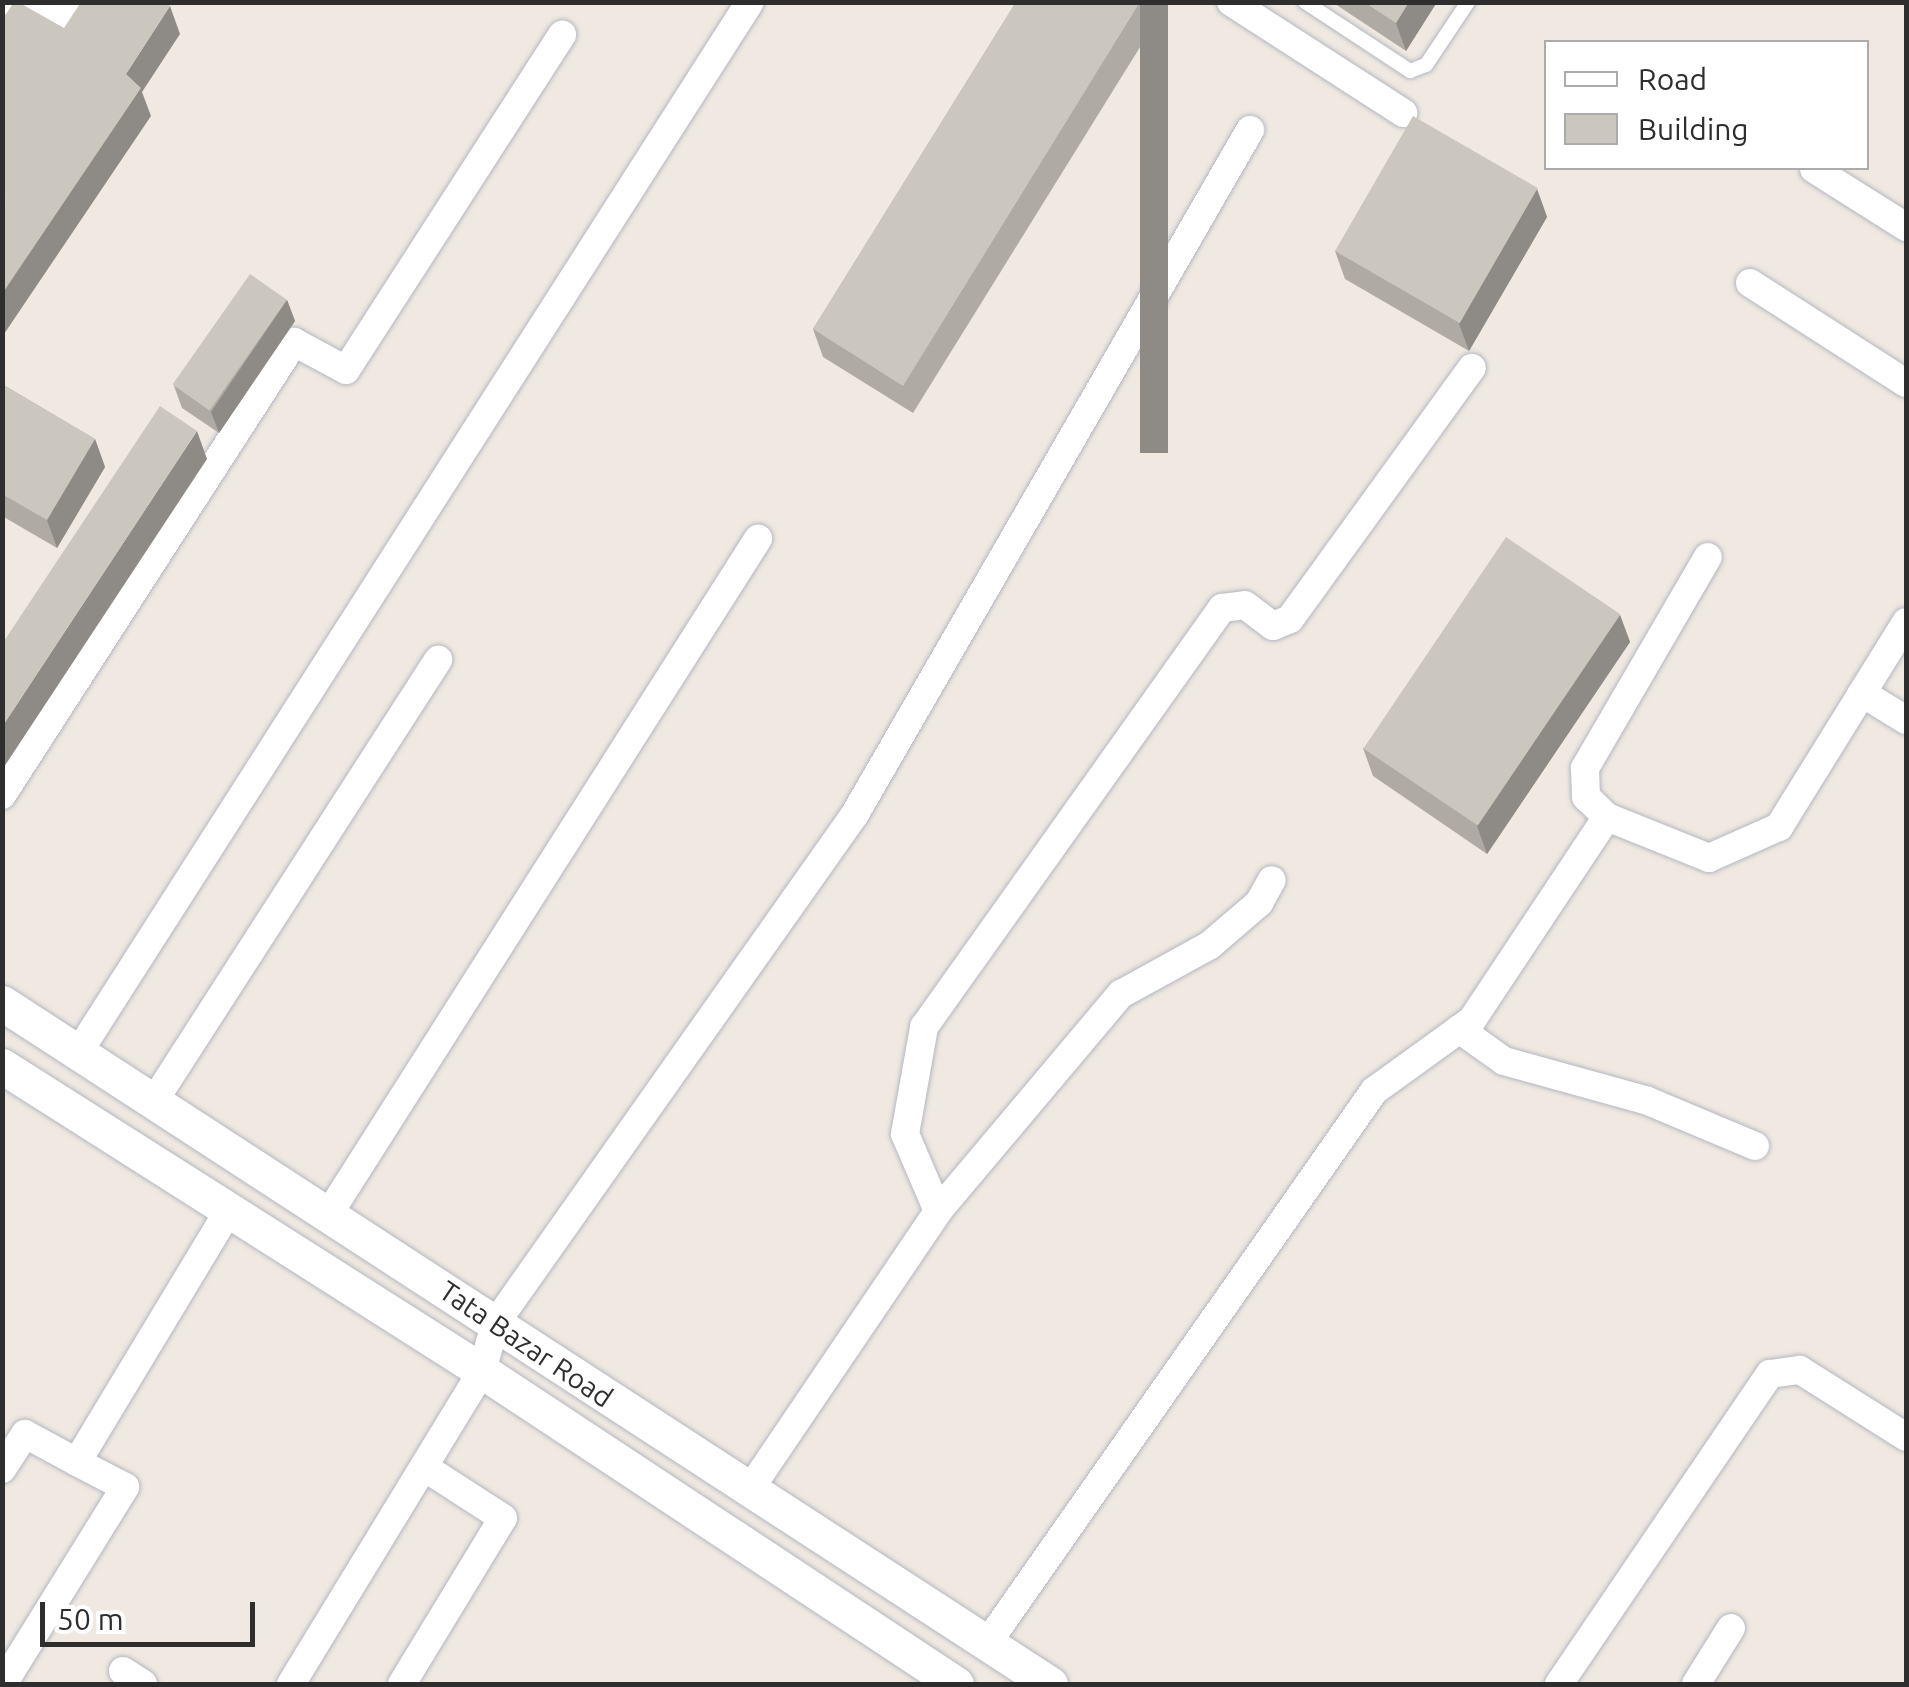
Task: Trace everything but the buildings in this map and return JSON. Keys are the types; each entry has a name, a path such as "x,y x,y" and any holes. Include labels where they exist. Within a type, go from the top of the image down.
{"street":[{"path":"6,3 67,21 92,2"},
{"path":"78,1053 750,2"},
{"path":"1232,2 1403,113"},
{"path":"2,794 294,342 346,370 562,34"},
{"path":"291,1684 482,1371 495,1324 855,814 1250,130"},
{"path":"1816,170 1906,227"},
{"path":"1750,283 1906,382"},
{"path":"938,1211 905,1134 924,1026 1222,608 1244,604 1273,626 1290,619 1472,368"},
{"path":"330,1212 758,539"},
{"path":"1708,557 1585,768 1586,797 1607,818 1709,858 1746,846 1779,828 1906,622"},
{"path":"154,1101 438,660"},
{"path":"1862,693 1906,720"},
{"path":"986,1645 1374,1092 1472,1020 1607,818"},
{"path":"748,1492 938,1211 1122,994 1210,945 1258,903 1272,880"},
{"name":"Tata Bazar Road","path":"2,1003 330,1212 748,1492 1050,1684"},
{"path":"1459,1029 1504,1061 1648,1100 1755,1146"},
{"name":"Tata Bazar Road","path":"2,1066 482,1371 956,1684"},
{"path":"77,1462 230,1210"},
{"path":"1559,1684 1770,1374 1800,1370 1899,1430 1906,1399"},
{"path":"2,1468 25,1434 125,1486 3,1684"},
{"path":"402,1684 504,1518 424,1468"},
{"path":"1696,1684 1731,1628"}],"lane":[{"path":"1305,2 1410,71 1426,65 1468,2"}]}
